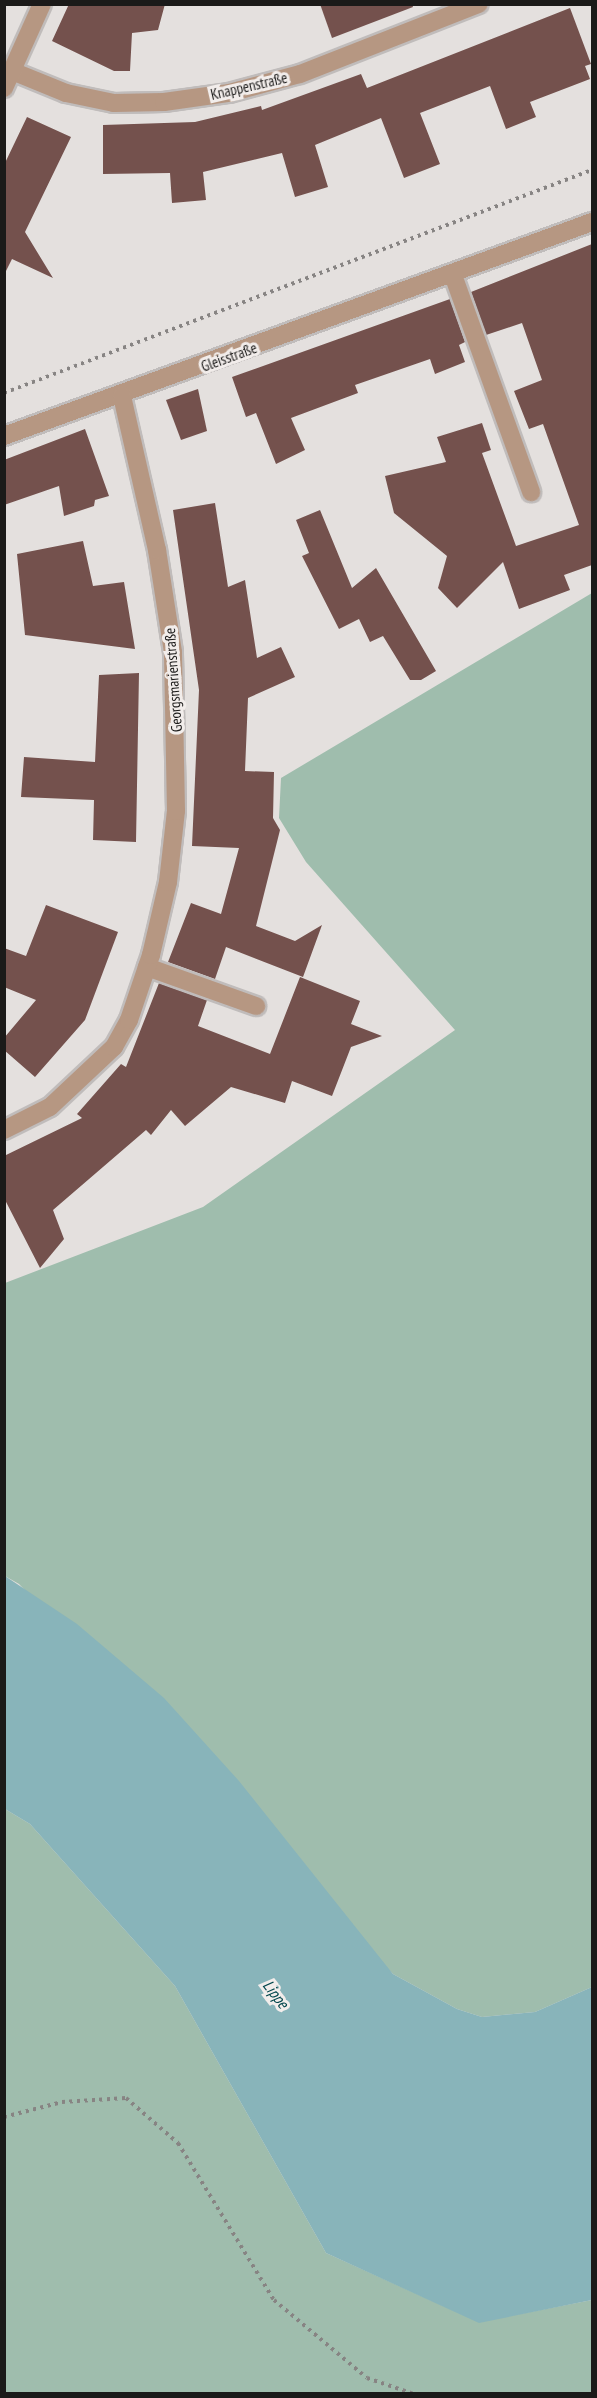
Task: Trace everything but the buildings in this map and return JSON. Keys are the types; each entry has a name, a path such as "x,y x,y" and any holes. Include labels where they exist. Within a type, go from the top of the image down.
{"street":[{"path":"8,80 42,4"},
{"name":"Knappenstraße","path":"8,80 114,103 164,102 218,94 300,74 479,4"},
{"name":"Gleisstraße","path":"4,436 122,396 592,222"},
{"path":"453,274 531,492"},
{"name":"Georgsmarienstraße","path":"4,1130 50,1107 114,1047 129,1020 147,967 168,882 176,811 173,652 157,550 122,396"},
{"path":"147,967 256,1006"}],"path":[{"path":"4,393 592,170"},
{"path":"4,2117 62,2102 126,2098 178,2143 274,2300 368,2378 414,2394"}],"green space":[{"path":"592,593 592,1987 535,2012 482,2017 457,2009 393,1974 19,1584 5,1576 5,1283 203,1207 455,1030 306,862 279,818 281,778"},
{"path":"5,1809 30,1824 175,1986 326,2253 479,2322 592,2300 592,2393 5,2394"}],"water":[{"name":"Lippe","path":"5,1576 77,1624 164,1698 239,1781 393,1974 457,2009 482,2017 535,2012 592,1987 592,2300 479,2323 326,2253 175,1986 30,1824 5,1809"}]}
